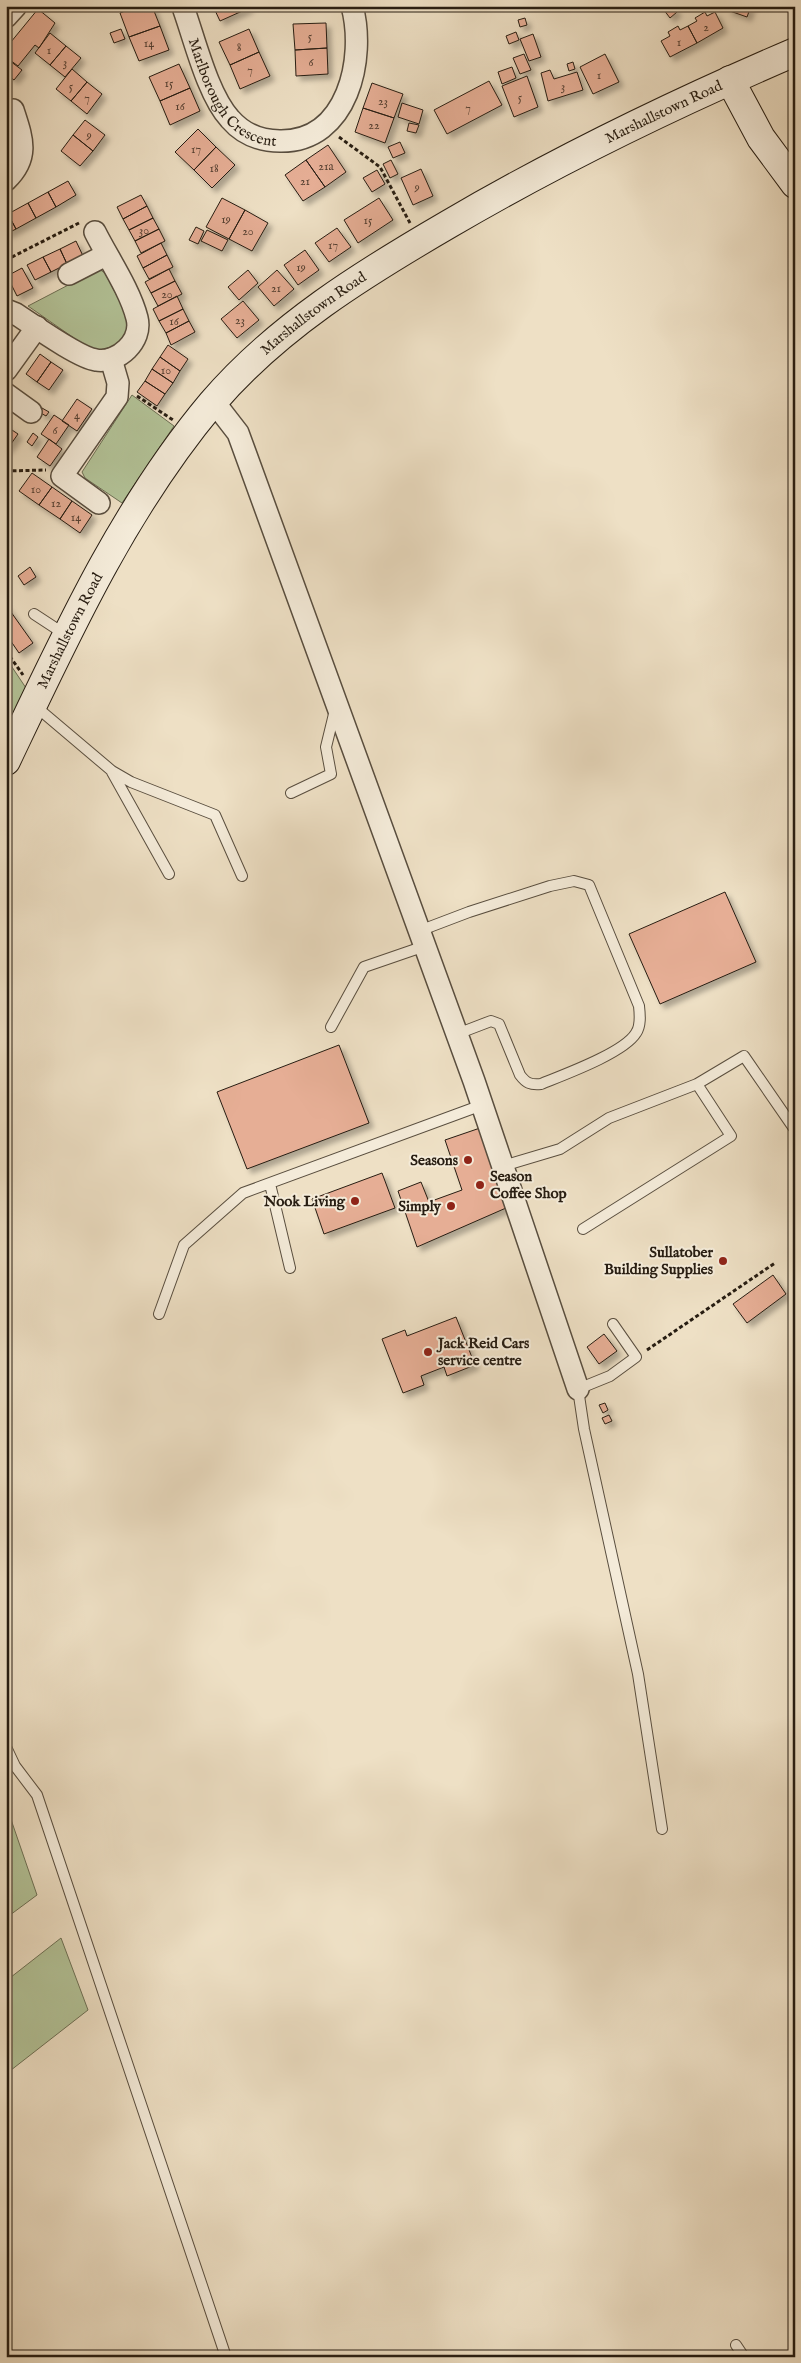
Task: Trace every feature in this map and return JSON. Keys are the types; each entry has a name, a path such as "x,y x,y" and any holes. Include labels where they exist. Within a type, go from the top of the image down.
{"main road":[{"name":"Marshallstown Road","path":"6,761 89,590 138,506 190,432 214,402 247,368 304,316 363,276 420,241 610,136 795,52"},
{"path":"730,80 761,138 795,184"}],"street":[{"path":"6,17 16,6"},
{"name":"Marlborough Crescent","path":"184,10 214,94 221,108 237,126 255,137 272,141 285,141 305,136 323,126 336,112 348,93 353,75 357,34 352,6"},
{"path":"6,180 21,161 22,142 13,110"},
{"path":"6,310 87,358 97,361 111,359 123,353 132,343 138,325 131,302 95,232"},
{"path":"69,274 106,255"},
{"path":"6,370 37,327"},
{"path":"99,503 62,476 114,402 118,392 118,383 111,359"},
{"path":"6,394 31,412"},
{"path":"214,402 238,433 457,1034 578,1389"}],"lane":[{"path":"34,614 67,635"},
{"path":"33,704 112,771 130,782 215,816 242,876"},
{"path":"291,793 331,774 326,747 336,704"},
{"path":"112,771 169,874"},
{"path":"331,1027 364,966 422,939 469,912 550,886 574,881 588,885 639,1006 640,1020 637,1032 626,1044 541,1084 532,1085 525,1082 520,1075 499,1024 491,1021 457,1034"},
{"path":"503,1166 560,1149 609,1118 697,1084 744,1056 793,1127"},
{"path":"583,1229 731,1136 697,1084"},
{"path":"159,1314 184,1245 243,1193 482,1105"},
{"path":"270,1184 290,1268"},
{"path":"613,1324 636,1357 610,1376 578,1389 584,1429 592,1458 638,1674 662,1829"},
{"path":"6,1747 15,1766 37,1794 226,2357"},
{"path":"736,2345 744,2357"}],"path":[{"path":"323,126 380,167 420,241"},
{"path":"6,260 89,218 95,232"},
{"path":"118,383 190,432"},
{"path":"6,471 66,470"},
{"path":"636,1357 775,1263"}],"green space":[{"path":"99,269 105,273 129,319 127,335 112,350 91,350 28,306"},
{"path":"132,395 174,426 122,503 85,478 82,472"},
{"path":"6,658 26,688 6,729"},
{"path":"6,1805 37,1895 6,1918"},
{"path":"61,1938 88,2010 6,2074 6,1981"}],"building":[{"path":"138,6 152,6 160,26 129,37 120,13"},
{"path":"213,6 249,6 249,8 220,21"},
{"path":"661,6 673,6 677,12 670,18"},
{"path":"728,6 751,6 747,17 727,10"},
{"path":"38,9 55,23 39,48 35,45 18,66 6,57 6,48"},
{"path":"705,12 707,16 715,12 723,28 697,43 688,26 697,21 695,18"},
{"path":"525,18 527,25 520,27 518,20"},
{"path":"326,23 327,48 295,50 293,24"},
{"path":"160,26 169,50 139,61 129,37"},
{"path":"678,26 680,30 688,26 697,43 670,57 661,41 670,36 668,32"},
{"path":"121,29 125,39 114,43 110,33"},
{"path":"249,29 259,52 230,65 219,42"},
{"path":"516,32 519,40 509,44 506,36"},
{"path":"50,33 66,46 50,65 35,53"},
{"path":"533,34 541,57 529,61 520,39"},
{"path":"66,46 81,58 65,77 50,65"},
{"path":"327,48 328,74 296,76 295,50"},
{"path":"259,52 270,76 240,89 230,65"},
{"path":"524,54 531,70 520,74 513,58"},
{"path":"605,54 619,82 593,94 580,67"},
{"path":"6,58 22,70 14,80 6,74"},
{"path":"573,62 575,69 569,71 567,64"},
{"path":"179,64 190,88 160,101 149,77"},
{"path":"512,67 516,78 502,84 498,72"},
{"path":"72,69 87,82 71,101 56,89"},
{"path":"550,70 554,79 577,72 583,90 548,101 541,73"},
{"path":"527,76 538,107 514,117 502,86"},
{"path":"489,81 502,105 447,134 434,110"},
{"path":"87,82 102,94 87,114 71,101"},
{"path":"372,83 403,94 394,118 363,108"},
{"path":"190,88 200,111 170,125 160,101"},
{"path":"402,103 423,110 419,124 398,117"},
{"path":"363,108 394,118 385,143 355,132"},
{"path":"85,120 105,135 93,151 73,135"},
{"path":"409,123 419,125 416,133 407,131"},
{"path":"198,129 216,147 194,170 175,152"},
{"path":"73,135 93,151 80,166 61,151"},
{"path":"400,142 405,153 393,158 388,147"},
{"path":"328,145 346,172 325,187 306,160"},
{"path":"216,147 235,165 212,188 194,170"},
{"path":"306,160 325,187 303,201 285,175"},
{"path":"391,160 398,174 390,178 383,164"},
{"path":"421,169 433,196 413,205 401,178"},
{"path":"377,170 385,184 372,192 363,178"},
{"path":"68,181 76,195 56,207 48,192"},
{"path":"48,192 56,207 36,218 28,203"},
{"path":"141,195 147,206 123,219 117,207"},
{"path":"222,198 245,210 229,239 206,227"},
{"path":"379,198 393,220 358,243 344,220"},
{"path":"28,203 36,218 16,229 8,214"},
{"path":"147,206 153,218 129,230 123,219"},
{"path":"245,210 268,223 252,251 229,239"},
{"path":"8,214 16,229 6,234 6,215"},
{"path":"153,218 159,229 135,241 129,230"},
{"path":"196,227 204,231 198,244 189,240"},
{"path":"337,228 351,247 329,262 315,243"},
{"path":"159,229 165,241 141,253 135,241"},
{"path":"207,230 228,240 222,251 201,241"},
{"path":"76,241 83,256 67,264 60,249"},
{"path":"161,243 167,255 143,268 137,256"},
{"path":"60,249 67,264 51,272 43,257"},
{"path":"305,250 319,270 298,285 284,265"},
{"path":"167,255 173,267 149,279 143,268"},
{"path":"43,257 51,272 35,280 27,265"},
{"path":"22,268 33,288 17,296 7,276"},
{"path":"169,269 175,281 151,293 145,282"},
{"path":"248,270 258,283 239,300 228,287"},
{"path":"277,270 294,289 274,306 258,287"},
{"path":"175,281 182,294 158,306 151,293"},
{"path":"177,296 183,309 159,321 153,309"},
{"path":"243,301 259,320 237,338 221,319"},
{"path":"183,309 189,321 166,333 159,321"},
{"path":"189,321 195,332 171,345 166,333"},
{"path":"168,345 188,359 180,371 160,357"},
{"path":"40,354 51,362 37,382 26,374"},
{"path":"160,357 180,371 173,383 152,369"},
{"path":"51,362 63,370 49,390 37,382"},
{"path":"152,369 173,383 165,394 145,381"},
{"path":"145,381 165,394 157,406 137,392"},
{"path":"77,399 92,409 77,431 62,421"},
{"path":"42,408 49,412 46,416 39,412"},
{"path":"54,415 69,425 56,444 41,434"},
{"path":"6,426 18,434 6,451"},
{"path":"33,433 38,437 32,446 27,442"},
{"path":"49,439 62,449 50,466 37,457"},
{"path":"32,473 52,487 39,505 19,491"},
{"path":"52,487 72,501 60,519 39,505"},
{"path":"72,501 92,515 80,533 60,519"},
{"path":"30,567 36,577 24,585 18,576"},
{"path":"6,605 33,643 19,653 6,634"},
{"path":"725,892 756,962 660,1004 629,934"},
{"path":"339,1045 369,1123 247,1169 217,1092"},
{"name":"Season Coffee Shop","path":"483,1127 506,1208 417,1247 398,1191 421,1182 429,1202 462,1190 445,1140"},
{"path":"382,1173 395,1208 324,1234 312,1199"},
{"path":"773,1275 786,1294 747,1323 733,1304"},
{"name":"Jack Reid Cars service centre","path":"456,1317 475,1365 447,1376 444,1367 421,1376 424,1385 403,1393 382,1339 405,1330 407,1336"},
{"path":"604,1334 617,1351 599,1364 587,1347"},
{"path":"605,1403 608,1410 603,1413 599,1405"},
{"path":"609,1415 612,1421 605,1424 602,1418"}],"place":[{"name":"Seasons","path":"468,1160"},
{"name":"Season Coffee Shop","path":"480,1185"},
{"name":"Nook Living","path":"355,1201"},
{"name":"Simply","path":"451,1206"},
{"name":"Sullatober Building Supplies","path":"723,1261"},
{"name":"Jack Reid Cars service centre","path":"428,1352"}]}
